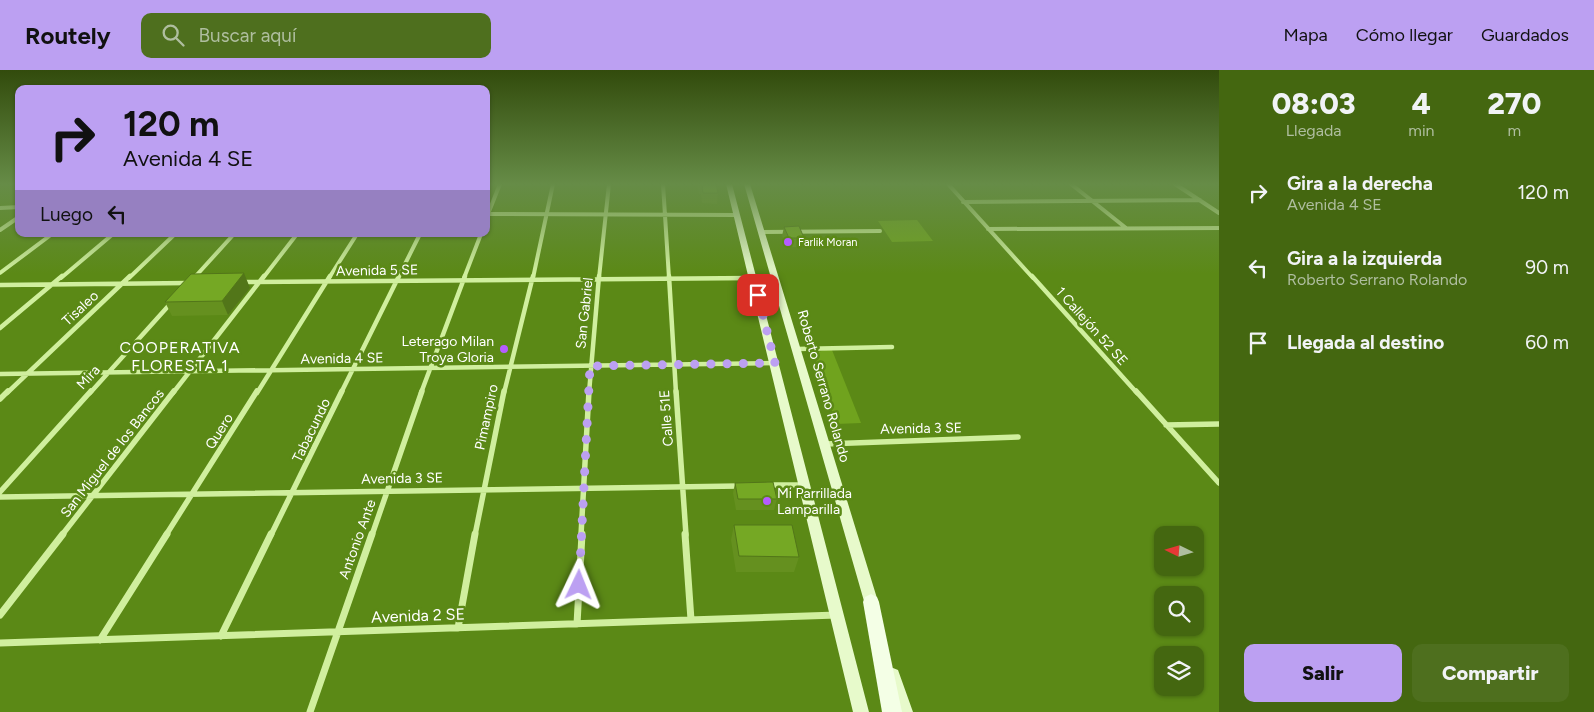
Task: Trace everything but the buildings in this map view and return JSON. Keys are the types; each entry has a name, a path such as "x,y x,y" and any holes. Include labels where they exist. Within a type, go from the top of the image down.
{"main road":[{"name":"Roberto Serrano Rolando","path":"756,214 905,712"},
{"path":"736,215 775,363 861,712"},
{"path":"871,602 891,704"}],"street":[{"path":"490,214 736,215"},
{"name":"Pimampiro","path":"458,628 508,367 532,280 547,214"},
{"name":"San Gabriel","path":"577,624 582,488 590,366 606,214"},
{"name":"Calle 51E","path":"664,214 691,620"},
{"name":"1 Callejón 52 SE","path":"974,214 1219,484"},
{"path":"1108,214 1126,229"},
{"path":"0,230 15,221"},
{"path":"988,229 1219,228"},
{"path":"762,232 880,231"},
{"path":"0,273 48,237"},
{"path":"0,328 109,237"},
{"name":"Tisaleo","path":"0,399 172,237"},
{"path":"183,290 231,237"},
{"name":"San Miguel de los Bancos","path":"0,615 295,237"},
{"name":"Quero","path":"100,640 355,237"},
{"name":"Tabacundo","path":"221,636 419,237"},
{"name":"Antonio Ante","path":"310,712 430,368 480,237"},
{"name":"Avenida 5 SE","path":"234,282 753,278"},
{"path":"0,284 198,283"},
{"name":"Mira","path":"0,492 177,297"},
{"path":"797,349 892,347"},
{"name":"Avenida 4 SE","path":"0,374 775,363"},
{"path":"1166,425 1219,424"},
{"name":"Avenida 3 SE","path":"825,444 889,440 1018,437"},
{"path":"757,485 804,484"},
{"name":"Avenida 3 SE","path":"0,497 748,486"},
{"name":"Avenida 2 SE","path":"0,643 836,615"}],"green space":[{"path":"917,220 933,241 892,242 878,221"},
{"path":"832,350 861,423 836,424 815,357 818,352"}],"place":[{"name":"Farlik Moran","path":"788,242"},
{"name":"Leterago Milan Troya Gloria","path":"504,349"},
{"name":"Mi Parrillada Lamparilla","path":"767,501"}],"district":[{"name":"COOPERATIVA FLORESTA 1","path":"180,356"}],"route":[{"path":"579,585 582,488 590,366 775,363 758,295"}]}
